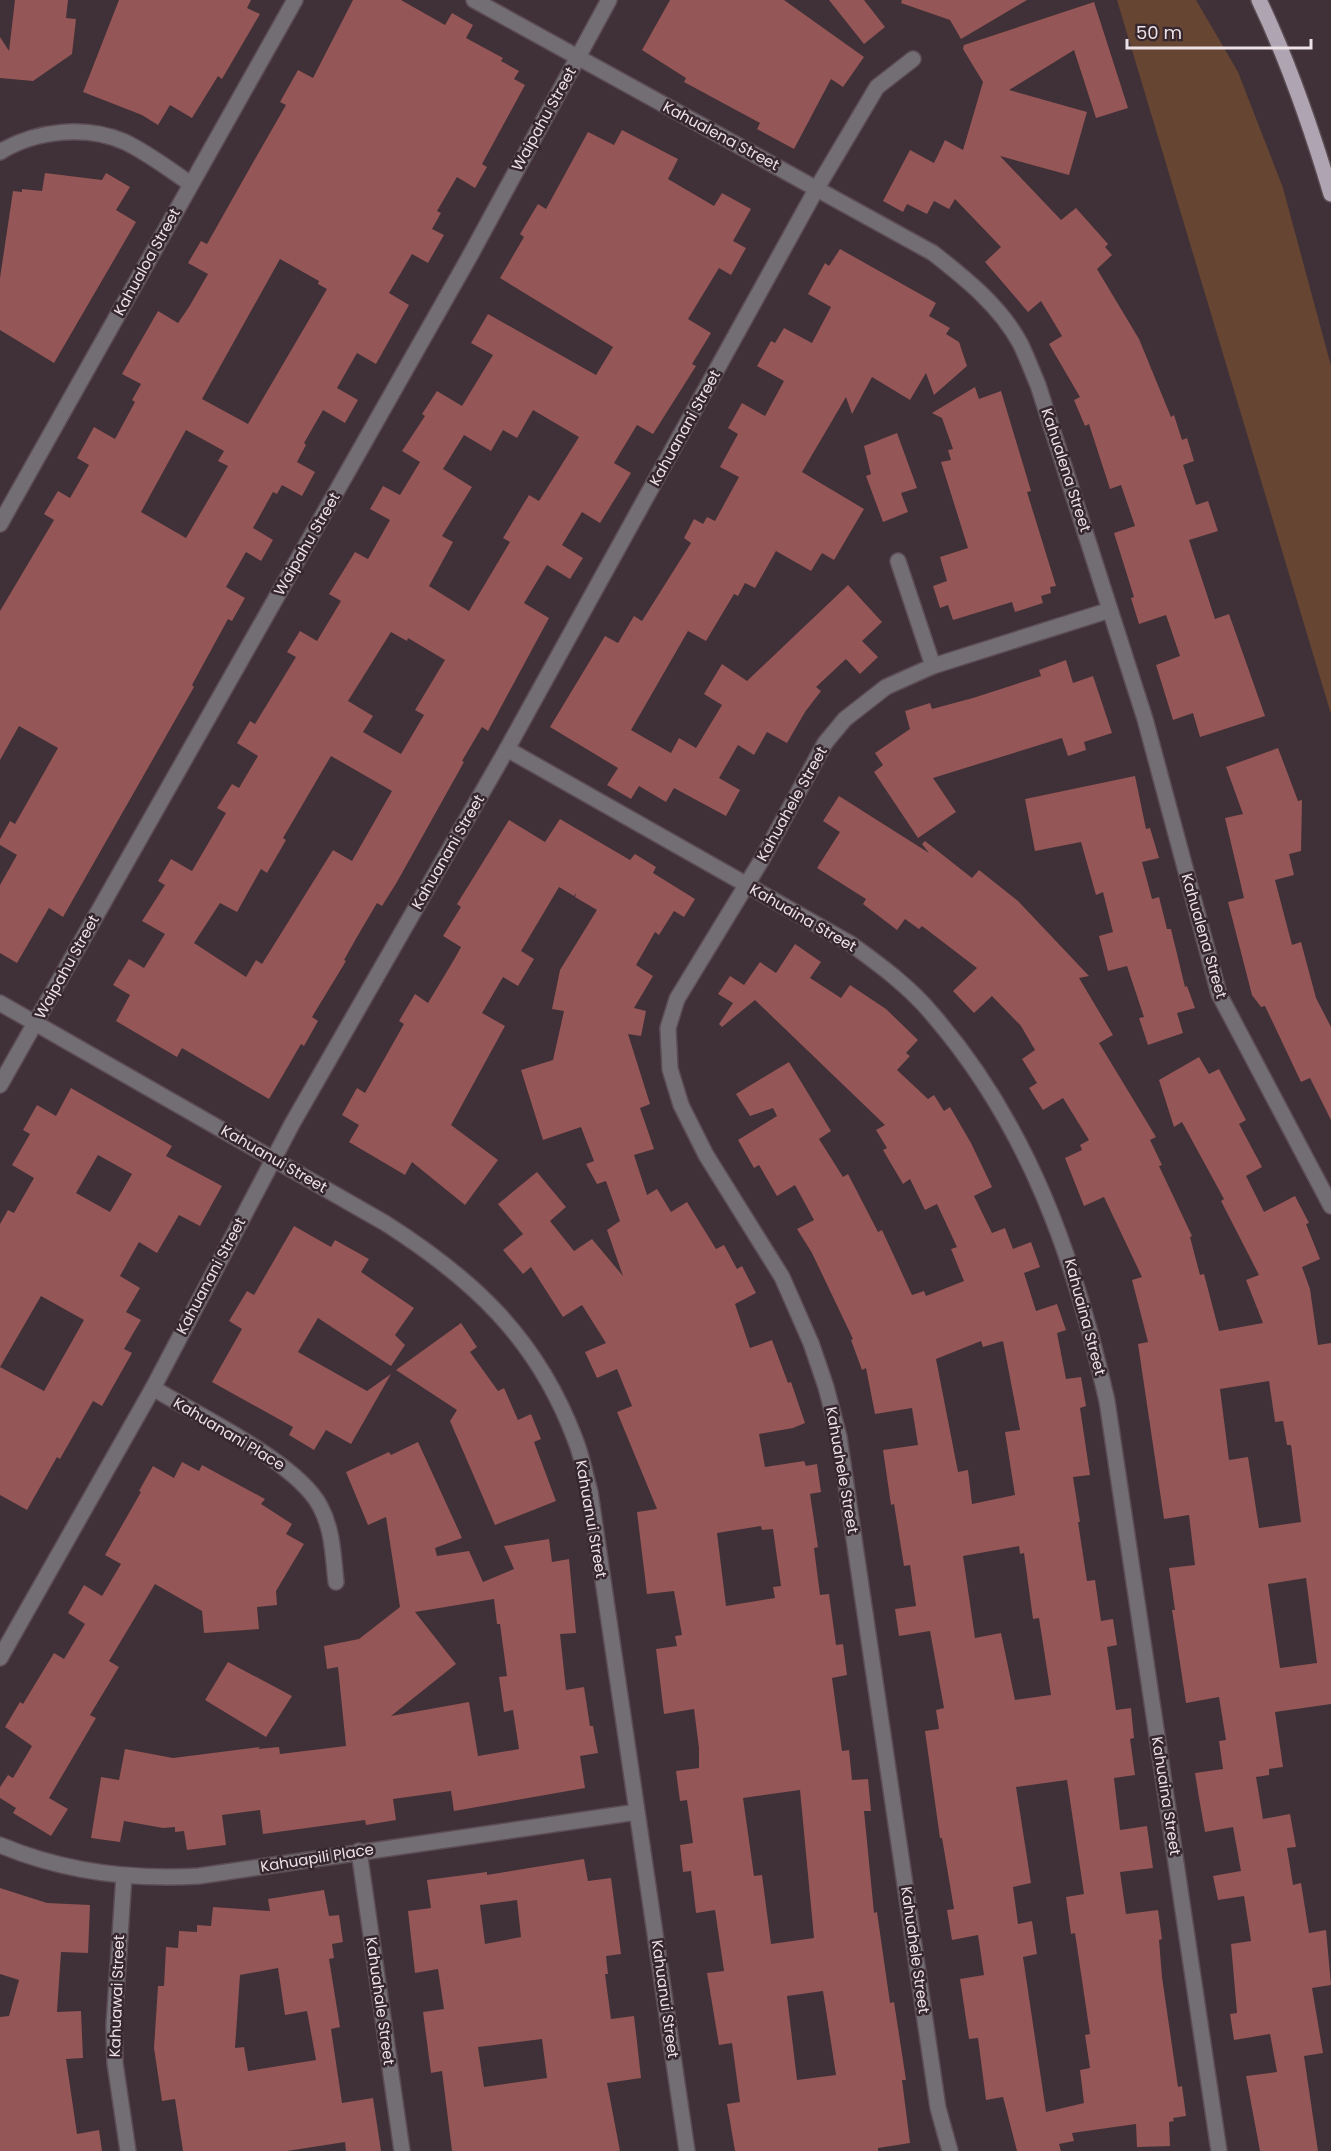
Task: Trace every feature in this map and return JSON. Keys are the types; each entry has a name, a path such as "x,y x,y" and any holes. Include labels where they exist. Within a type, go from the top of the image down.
{"main road":[{"path":"1259,0 1286,57 1312,129 1331,195"}],"street":[{"name":"Kahualoa Street","path":"0,524 295,0"},
{"name":"Kahualena Street","path":"474,0 933,253 964,277 997,310 1019,341 1038,385 1145,719 1219,994 1331,1206"},
{"name":"Waipahu Street","path":"0,1085 471,254 609,0"},
{"name":"Kahuanani Street","path":"0,1658 153,1388 273,1159 507,748 817,188 877,87 913,59"},
{"path":"0,152 40,136 69,132 98,133 125,142 191,184"},
{"path":"898,561 933,666"},
{"name":"Kahuahele Street","path":"950,2151 938,2108 841,1449 831,1407 811,1343 782,1277 706,1155 681,1105 670,1069 668,1028 677,999 747,885 825,743 845,719 886,687 933,666 1110,610"},
{"name":"Kahuaina Street","path":"507,748 851,944 892,974 933,1014 974,1068 1009,1125 1051,1208 1090,1326 1107,1401 1219,2151"},
{"name":"Kahuanui Street","path":"0,1003 273,1159 436,1256 480,1292 516,1334 548,1381 576,1439 590,1492 687,2151"},
{"name":"Kahuanani Place","path":"153,1388 278,1462 299,1478 320,1505 330,1531 336,1582"},
{"name":"Kahuapili Place","path":"0,1845 64,1867 124,1876 199,1876 637,1812"},
{"name":"Kahuahale Street","path":"359,1851 402,2151"},
{"name":"Kahuawai Street","path":"124,1876 114,2025 115,2063 128,2151"}],"shaded area":[{"path":"1117,0 1196,0 1238,72 1283,188 1331,366 1331,714"}],"building":[{"path":"15,0 68,0 66,18 76,19 72,54 33,81 0,78 0,37 9,51"},
{"path":"119,0 251,0 247,8 260,14 222,79 218,76 192,118 170,105 158,125 142,115 83,92"},
{"path":"353,0 401,0 445,25 452,13 473,25 466,38 503,58 501,61 519,71 514,79 525,85 482,164 487,167 475,188 457,177 437,211 441,213 432,229 444,235 428,263 412,254 389,293 409,305 376,364 357,353 337,388 358,400 345,423 323,410 304,443 306,445 297,462 315,472 302,496 282,485 277,494 273,492 253,528 273,540 261,561 246,552 226,587 245,598 232,621 228,619 192,685 194,687 63,917 49,908 17,963 0,953 0,885 17,855 0,845 0,839 10,821 15,824 58,748 19,726 0,760 0,611 54,520 44,514 58,491 70,498 89,465 77,458 94,427 115,439 135,402 132,400 141,384 122,374 158,311 178,323 208,274 188,263 201,241 207,244 286,105 280,102 298,70 313,78","holes":["280,259 319,281 318,284 327,289 248,424 202,399","186,430 224,451 218,461 228,466 186,538 141,512"]},
{"path":"670,0 784,0 864,57 843,87 831,79 794,149 757,129 760,123 684,82 686,78 642,50"},
{"path":"829,0 864,0 885,27 864,44"},
{"path":"902,0 1027,0 961,39 950,20 901,3"},
{"path":"1094,2 1128,108 1096,118 1074,50 1009,90 1087,112 1069,175 1000,156 1061,220 1076,208 1108,244 1105,247 1112,255 1097,269 1139,339 1171,417 1174,415 1182,440 1187,438 1194,461 1183,465 1196,505 1208,501 1218,531 1189,540 1215,619 1229,614 1265,716 1200,737 1193,713 1173,720 1156,665 1180,656 1166,615 1139,624 1131,598 1134,597 1114,533 1135,526 1121,485 1110,489 1089,424 1085,426 1074,400 1080,397 1049,344 1062,336 1041,301 1028,312 985,262 1001,247 955,199 949,209 934,201 927,214 907,204 903,212 883,201 910,150 934,163 945,140 963,150 983,82 963,49 964,45"},
{"path":"622,130 678,159 668,179 714,206 722,193 751,209 733,241 746,248 731,275 719,268 688,319 711,333 692,364 696,366 653,434 637,425 614,463 631,473 600,523 582,512 562,545 583,558 570,579 547,565 524,603 549,618 488,731 482,727 397,882 382,906 377,903 357,937 344,960 346,961 312,1017 318,1021 304,1046 301,1044 269,1099 182,1048 177,1057 116,1021 130,995 113,985 129,959 144,968 165,934 142,921 165,885 158,881 171,859 192,871 226,813 217,808 232,784 239,788 258,756 237,743 250,721 255,724 296,657 287,652 300,631 317,641 341,601 329,594 355,552 368,559 390,520 370,509 383,486 400,495 420,462 402,451 425,416 422,414 437,391 462,406 493,355 471,343 488,314 596,375 613,347 500,278 524,237 520,234 538,204 546,209 588,132 614,145","holes":["533,410 579,437 539,501 529,495 503,538 510,542 469,611 429,586 453,542 442,536 472,487 443,469 464,435 491,451 503,430 517,438","391,632 407,641 408,638 445,660 415,710 424,715 401,754 363,732 373,716 348,701","331,756 392,791 352,861 333,850 262,964 256,960 246,977 194,943 220,903 237,912 261,869 267,873 286,840 283,838"]},
{"path":"45,173 102,180 106,173 130,187 116,210 136,222 54,363 0,330 0,278 13,191 22,192 22,189 42,191"},
{"path":"840,249 936,303 929,316 950,328 946,334 959,342 967,366 934,395 926,373 910,400 872,377 852,414 846,397 802,472 864,509 834,560 822,553 811,571 776,551 755,588 745,583 738,596 734,594 706,641 688,631 631,730 671,753 679,738 696,748 722,705 704,694 722,664 747,681 848,585 882,622 862,641 878,657 860,674 846,659 816,687 821,691 805,712 787,743 767,732 754,755 738,745 719,778 740,790 726,816 674,788 666,802 639,786 631,799 607,785 618,768 550,727 605,636 618,643 634,616 642,621 691,543 684,538 694,519 703,524 707,517 715,521 739,477 720,467 738,434 728,428 742,403 765,416 784,381 757,366 771,341 775,343 784,328 812,343 831,307 808,294 825,263 829,266"},
{"path":"975,387 979,399 1001,391 1031,491 1027,492 1056,586 1050,587 1051,593 1041,596 1043,603 1015,612 1012,602 953,620 948,605 940,608 933,586 947,581 940,557 968,548 941,462 951,460 948,450 953,449 942,418 932,413"},
{"path":"897,433 917,488 901,493 908,512 883,522 866,476 871,474 864,446"},
{"path":"1066,660 1073,683 1093,676 1112,733 1084,742 1086,750 1068,756 1062,738 933,778 956,812 918,838 874,772 883,765 875,753 910,729 905,711 930,703 932,709 973,698 1041,676 1039,670"},
{"path":"1278,748 1298,801 1302,800 1301,851 1289,854 1294,875 1275,880 1292,945 1301,942 1316,998 1331,1027 1331,1120 1310,1078 1301,1082 1265,1006 1261,1007 1252,995 1228,902 1244,898 1225,818 1243,814 1226,767"},
{"path":"1135,776 1146,829 1150,828 1159,858 1142,862 1152,899 1159,897 1167,929 1171,929 1185,987 1187,986 1195,1008 1177,1013 1183,1033 1148,1045 1139,1018 1144,1017 1127,966 1108,971 1099,936 1113,932 1103,892 1096,895 1081,842 1035,851 1025,799"},
{"path":"839,796 929,853 922,844 925,841 972,878 979,870 1018,901 1089,976 1079,978 1113,1035 1099,1043 1156,1137 1150,1140 1162,1165 1159,1166 1192,1236 1190,1237 1200,1275 1204,1274 1219,1331 1263,1323 1246,1280 1259,1275 1221,1201 1224,1199 1182,1122 1174,1127 1159,1080 1199,1057 1209,1074 1219,1069 1246,1120 1239,1124 1262,1167 1246,1176 1264,1212 1295,1196 1309,1223 1306,1224 1320,1259 1302,1267 1310,1289 1318,1345 1331,1343 1331,1704 1275,1712 1283,1767 1269,1769 1269,1775 1256,1777 1263,1819 1290,1814 1296,1847 1287,1848 1293,1885 1301,1883 1309,1933 1326,1930 1331,1985 1312,1988 1323,2053 1304,2056 1318,2151 1260,2151 1246,2076 1277,2072 1270,2034 1234,2040 1230,2014 1237,2013 1231,1944 1251,1941 1244,1896 1218,1900 1213,1876 1241,1871 1233,1827 1205,1832 1199,1798 1195,1773 1223,1769 1219,1741 1226,1740 1219,1697 1186,1703 1172,1610 1175,1610 1169,1568 1195,1565 1189,1515 1164,1519 1138,1344 1148,1342 1132,1280 1142,1277 1104,1197 1084,1206 1065,1158 1082,1150 1080,1145 1089,1140 1063,1098 1043,1110 1029,1088 1037,1083 1022,1059 1035,1050 1021,1026 992,996 974,1013 953,991 977,968 922,926 919,929 905,919 897,930 863,904 866,899 817,868 840,832 823,821","holes":["1269,1381 1275,1422 1283,1421 1287,1445 1291,1445 1301,1522 1259,1528 1248,1457 1229,1460 1220,1389","1306,1578 1317,1663 1280,1668 1268,1584"]},
{"path":"560,819 630,860 635,854 656,867 653,873 695,899 684,917 674,911 659,935 655,932 636,965 653,976 634,1008 646,1011 641,1036 628,1034 650,1104 640,1108 654,1149 634,1155 647,1195 657,1189 671,1212 687,1202 716,1249 724,1245 737,1269 742,1266 756,1293 735,1304 750,1348 772,1340 788,1383 791,1382 805,1423 793,1428 759,1434 765,1467 804,1461 806,1466 817,1464 821,1492 810,1494 818,1547 814,1548 820,1595 829,1594 836,1645 843,1644 847,1675 832,1678 842,1751 849,1750 852,1780 868,1779 871,1811 864,1811 874,1913 877,1912 890,2003 894,2002 906,2080 902,2080 910,2143 878,2148 878,2151 735,2151 727,2104 740,2102 732,2043 719,2045 707,1973 724,1971 715,1910 696,1913 691,1871 683,1872 680,1845 693,1843 687,1800 680,1801 676,1771 699,1768 694,1709 664,1714 656,1649 677,1646 675,1636 682,1635 674,1591 647,1594 637,1512 657,1509 617,1412 632,1406 617,1369 597,1378 585,1352 606,1343 582,1305 563,1317 531,1267 523,1274 503,1250 523,1234 498,1204 537,1172 566,1207 550,1221 574,1251 592,1239 623,1276 607,1230 620,1221 606,1181 597,1184 586,1164 594,1161 581,1127 543,1140 521,1070 553,1060 564,1011 552,1009 560,970 597,910 575,897 576,893 574,896 559,887 521,951 534,959 518,986 503,977 482,1013 505,1026 451,1125 498,1160 465,1205 412,1162 405,1175 349,1142 359,1125 342,1115 357,1088 365,1093 404,1024 399,1021 415,994 428,1003 455,958 461,947 443,936 461,907 457,904 509,820 545,842","holes":["761,1526 762,1530 773,1529 781,1586 773,1587 775,1598 726,1606 717,1533","800,1790 814,1938 771,1944 762,1875 754,1876 743,1798","823,1991 836,2075 797,2080 787,1996"]},
{"path":"795,944 821,962 810,978 841,998 850,985 886,1009 918,1040 906,1053 910,1056 897,1070 928,1099 934,1095 944,1111 950,1107 971,1143 992,1187 974,1196 992,1233 1005,1228 1013,1249 1031,1242 1040,1267 1024,1273 1036,1311 1057,1304 1066,1330 1057,1333 1066,1379 1081,1377 1086,1406 1080,1408 1090,1475 1073,1477 1087,1581 1095,1580 1101,1621 1113,1619 1117,1645 1107,1647 1116,1710 1131,1708 1134,1738 1130,1739 1135,1775 1114,1778 1120,1830 1147,1826 1153,1868 1120,1872 1126,1914 1158,1910 1162,1939 1159,1940 1162,1977 1178,2087 1182,2086 1186,2116 1173,2118 1174,2121 1169,2122 1170,2146 1137,2147 1136,2124 1072,2133 1074,2141 1059,2144 1061,2151 1017,2151 1003,2097 986,2100 978,2038 969,2039 960,1979 984,1975 978,1935 952,1940 947,1910 954,1909 942,1838 940,1838 925,1731 939,1729 936,1710 944,1708 930,1631 899,1636 895,1609 916,1606 910,1565 904,1566 894,1504 891,1505 883,1450 918,1445 912,1408 875,1414 866,1368 862,1370 851,1340 853,1339 812,1253 797,1229 814,1220 795,1185 777,1196 759,1165 754,1168 738,1140 777,1116 773,1108 750,1116 736,1094 789,1062 831,1131 819,1139 843,1177 848,1174 878,1232 882,1230 912,1295 924,1291 926,1296 964,1281 951,1249 957,1247 937,1204 925,1210 910,1179 903,1184 883,1150 887,1148 876,1130 885,1125 755,1000 722,1027 719,1024 733,1003 718,994 730,976 744,985 760,962 776,973","holes":["981,1341 983,1347 1003,1341 1020,1430 1005,1432 1015,1495 972,1504 968,1470 958,1472 936,1359","1019,1546 1020,1554 1024,1553 1033,1619 1039,1618 1051,1695 1015,1700 1001,1633 975,1638 963,1556","1067,1780 1084,1894 1066,1897 1071,1934 1075,1933 1090,2034 1085,2035 1090,2068 1080,2070 1084,2103 1046,2112 1023,1957 1037,1954 1032,1921 1018,1924 1013,1887 1031,1883 1016,1787"]},
{"path":"71,1088 172,1146 166,1156 222,1186 200,1226 179,1215 157,1253 139,1242 120,1276 140,1288 126,1312 141,1320 124,1349 132,1353 102,1406 93,1401 60,1459 57,1457 27,1510 0,1495 0,1367 0,1224 8,1210 14,1213 34,1178 12,1165 30,1134 23,1130 37,1105 56,1116","holes":["98,1155 132,1174 110,1212 76,1193","41,1296 84,1320 44,1391 0,1367"]},
{"path":"294,1226 331,1247 335,1240 369,1259 361,1272 414,1308 395,1335 405,1345 391,1366 318,1318 298,1352 367,1391 391,1374 351,1444 326,1430 314,1450 289,1435 293,1427 212,1382 242,1329 229,1321 247,1291 254,1295"},
{"path":"461,1323 477,1347 470,1352 498,1391 504,1388 518,1420 531,1414 541,1439 534,1442 556,1501 495,1525 450,1421 457,1410 396,1370"},
{"path":"418,1442 462,1538 435,1548 437,1556 469,1551 483,1582 514,1569 504,1546 549,1539 552,1562 569,1559 576,1633 560,1634 566,1690 584,1687 590,1726 593,1726 598,1753 580,1756 585,1788 454,1811 451,1791 393,1799 396,1820 366,1825 365,1820 263,1834 260,1810 222,1815 226,1845 187,1850 184,1831 175,1832 175,1827 163,1828 124,1821 120,1842 91,1838 101,1777 119,1780 125,1749 173,1758 260,1747 258,1749 279,1747 280,1754 346,1746 338,1667 327,1669 324,1646 359,1639 400,1607 386,1517 368,1525 346,1472 389,1452 391,1455","holes":["494,1599 497,1624 500,1624 507,1676 499,1677 504,1712 513,1710 519,1749 478,1756 469,1702 391,1716 456,1664 415,1612"]},
{"path":"182,1462 199,1471 202,1465 265,1499 261,1504 292,1524 286,1534 304,1544 276,1591 277,1605 257,1607 259,1629 204,1633 202,1611 155,1584 109,1661 119,1667 90,1715 96,1718 49,1798 68,1809 51,1836 13,1813 16,1808 0,1798 0,1787 8,1775 13,1778 32,1746 5,1727 20,1702 23,1704 54,1653 64,1659 85,1624 68,1613 84,1585 102,1596 121,1564 105,1555 153,1466 174,1478"},
{"path":"228,1662 292,1696 266,1737 205,1700"},
{"path":"584,1859 588,1881 611,1878 621,1954 606,1956 608,1974 605,1974 611,2019 634,2016 641,2078 607,2083 620,2151 452,2151 442,2071 431,2073 423,2012 444,2009 438,1969 415,1973 408,1911 431,1908 427,1880 487,1872 487,1875","holes":["517,1900 521,1937 485,1944 480,1905","542,2039 547,2078 484,2087 478,2047"]},
{"path":"0,1888 47,1903 90,1905 88,1953 61,1952 57,2012 81,2011 83,2058 66,2059 77,2134 99,2130 102,2151 0,2151 0,2017 9,2016 19,1980 0,1974"},
{"path":"324,1890 329,1916 339,1915 343,1942 332,1944 334,1958 329,1959 340,2027 331,2029 342,2103 373,2098 381,2151 346,2151 345,2142 287,2151 183,2151 175,2099 162,2101 154,2048 158,1986 164,1986 166,1947 178,1948 179,1931 197,1932 197,1925 211,1926 213,1907 270,1911 268,1899","holes":["278,1968 285,2015 307,2011 316,2060 248,2071 244,2047 235,2048 240,1975"]}]}
